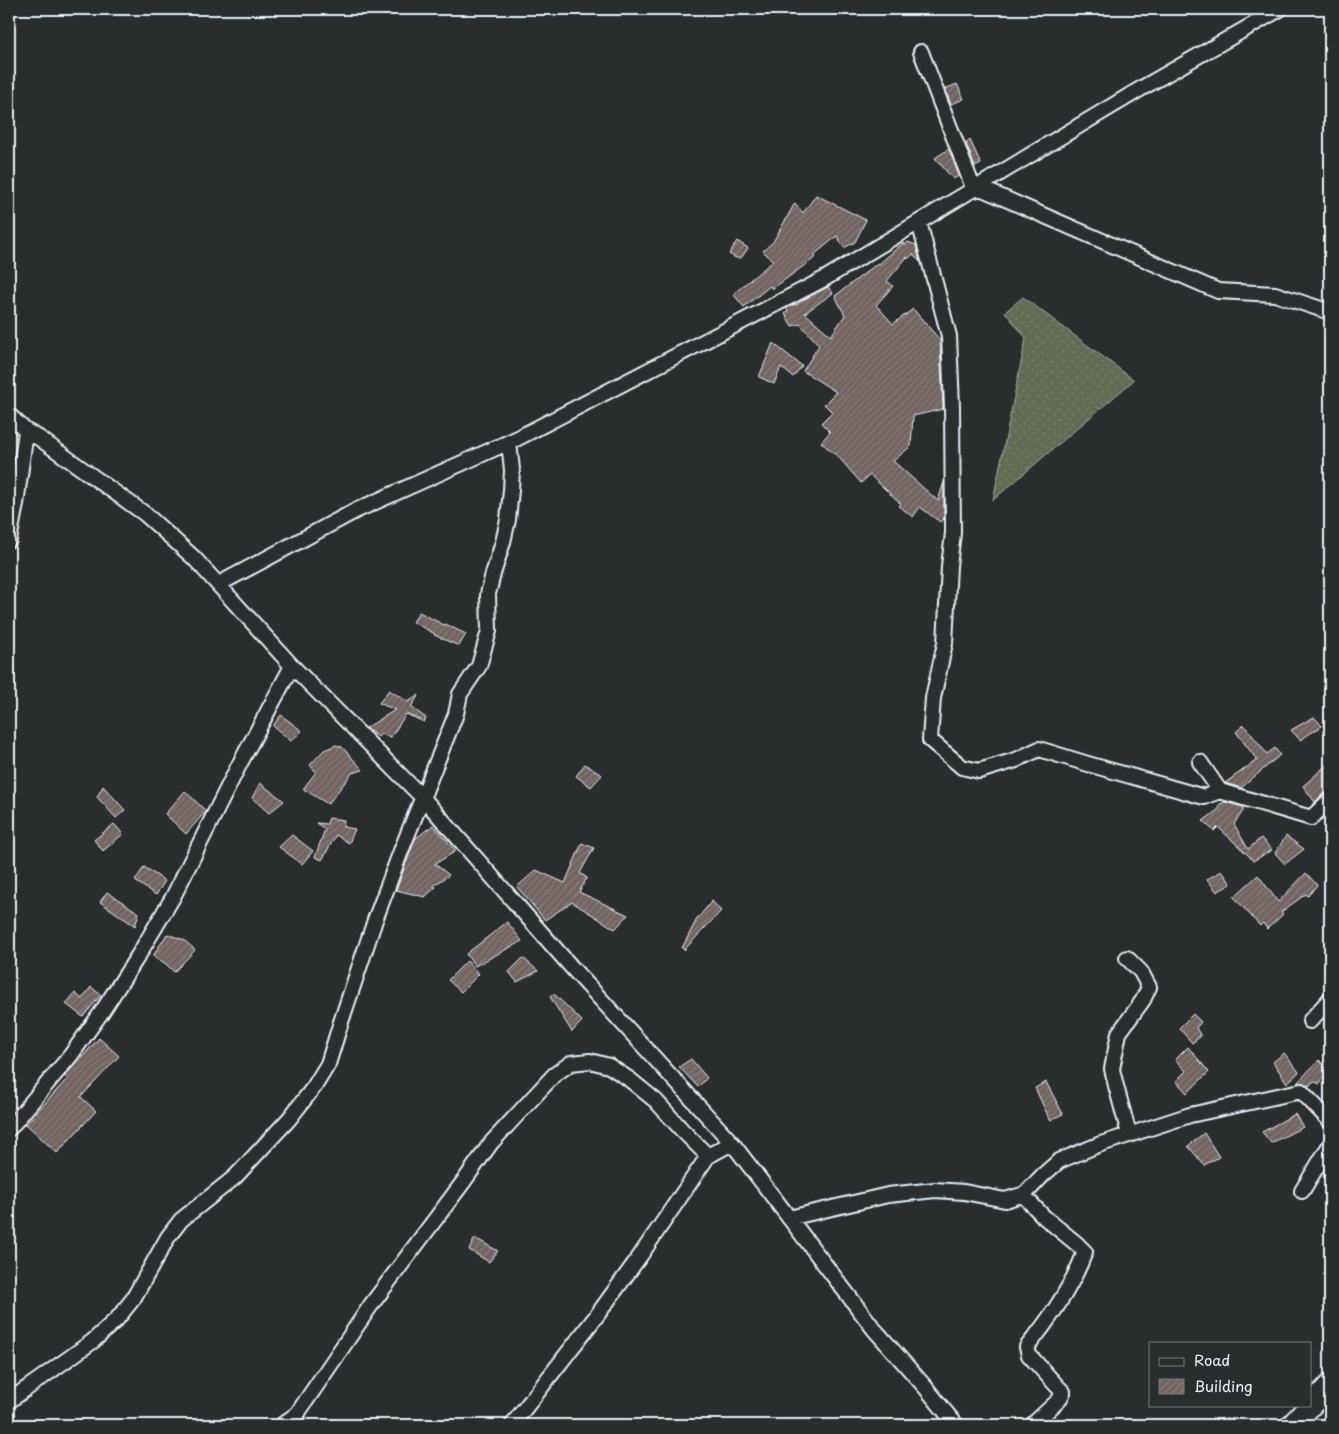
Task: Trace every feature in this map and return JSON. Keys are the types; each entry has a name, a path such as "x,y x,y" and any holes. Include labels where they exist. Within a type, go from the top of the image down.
{"main road":[{"path":"1312,1404 1330,1385"},
{"path":"1292,1425 1310,1406"}],"street":[{"path":"219,584 355,511 509,442 824,279 1142,88 1280,9"},
{"path":"921,52 976,188 1218,291 1275,294 1330,312"},
{"path":"920,222 949,336 952,407 953,533 949,566 945,643 934,698 930,740 962,766 979,771 1016,760 1039,749 1204,797 1220,791 1312,818 1330,800"},
{"path":"9,415 26,431 39,438 145,514 194,558 292,666 423,798 574,970 732,1143 874,1328 956,1425"},
{"path":"9,540 26,431"},
{"path":"9,1401 94,1341 117,1319 133,1300 168,1237 181,1220 235,1177 289,1119 314,1087 328,1064 375,920 456,714 460,694 479,666 489,631 488,594 508,520 512,470 509,442"},
{"path":"9,1129 71,1055 138,956 173,897 238,767 292,666"},
{"path":"1200,762 1220,791"},
{"path":"1127,958 1142,972 1149,987 1143,1000 1119,1033 1112,1069 1129,1134"},
{"path":"1310,1021 1330,999"},
{"path":"282,1425 297,1414 371,1305 464,1181 490,1143 554,1075 571,1063 590,1061 608,1066 629,1079 656,1101 708,1156"},
{"path":"789,1218 888,1196 935,1190 964,1192 1005,1200 1023,1195 1058,1161 1098,1145 1190,1115 1302,1092 1330,1121"},
{"path":"512,1425 598,1314 708,1156 732,1143"},
{"path":"1302,1191 1330,1145"},
{"path":"1023,1195 1044,1217 1085,1252 1068,1288 1027,1346 1029,1355 1063,1392 1059,1400 1032,1425"}],"green space":[{"path":"1023,297 1134,380 993,500 1026,338 1005,312"}],"building":[{"path":"957,84 964,99 951,104 945,89"},
{"path":"970,140 981,164 975,167 966,143"},
{"path":"949,149 959,176 953,179 935,158"},
{"path":"816,195 866,220 855,242 844,248 837,236 814,255 816,257 772,289 770,286 744,307 733,294 773,261 763,251 773,242 795,203 803,213"},
{"path":"737,241 748,248 741,258 736,258 729,254"},
{"path":"908,242 916,245 920,262 913,254 908,259 907,257 887,281 893,286 876,305 893,324 913,309 940,340 943,409 913,416 911,446 893,461 938,501 944,482 944,518 940,522 920,507 913,517 899,506 901,504 870,475 861,483 835,453 821,442 830,432 821,423 832,412 824,404 836,392 803,371 819,345 800,324 792,326 785,314 788,311 786,308 796,305 828,287 833,293 805,313 831,336 845,315 835,296 879,264 903,243 905,245"},
{"path":"773,343 802,366 793,377 781,367 774,384 759,377"},
{"path":"419,612 466,634 459,646 434,635 413,622"},
{"path":"389,690 408,702 419,695 411,707 426,718 424,722 406,714 391,737 381,734 378,737 366,728 395,710 379,703"},
{"path":"281,715 302,731 291,741 273,726"},
{"path":"1314,717 1322,726 1300,740 1291,730"},
{"path":"1244,725 1267,754 1275,748 1280,755 1241,788 1225,783 1257,760 1236,732"},
{"path":"336,745 342,747 363,770 352,773 328,804 303,789 316,772 310,765 324,750"},
{"path":"1330,762 1330,791 1324,793 1315,802 1303,786"},
{"path":"585,764 602,775 591,787 576,776"},
{"path":"260,783 284,801 269,813 252,798"},
{"path":"103,786 125,810 116,818 97,797"},
{"path":"185,791 206,811 186,834 165,814"},
{"path":"1225,802 1243,807 1243,811 1234,824 1248,849 1261,838 1272,850 1253,861 1218,827 1214,831 1203,821 1219,809 1220,804"},
{"path":"329,818 344,820 343,827 355,829 349,843 336,835 322,860 315,857 325,829 316,823 327,824"},
{"path":"114,824 123,834 103,851 94,840"},
{"path":"433,825 456,851 435,864 449,875 433,886 436,887 425,897 396,890 415,839"},
{"path":"292,835 313,851 302,864 279,847"},
{"path":"1286,836 1304,849 1285,864 1275,853"},
{"path":"582,843 594,848 580,873 587,878 579,892 628,915 615,929 572,902 545,920 517,887 536,870 565,883"},
{"path":"144,867 165,881 156,895 135,881"},
{"path":"1222,871 1231,884 1217,892 1207,879"},
{"path":"1306,873 1317,885 1308,896 1306,894 1281,912 1283,914 1267,929 1263,923 1260,926 1234,897 1258,875 1278,902"},
{"path":"107,892 139,913 135,926 100,902"},
{"path":"712,901 721,911 684,950 682,948 697,919"},
{"path":"507,922 522,941 475,966 466,954"},
{"path":"167,934 184,940 195,950 174,972 166,964 153,956"},
{"path":"523,958 538,971 517,982 509,972"},
{"path":"467,961 479,974 461,992 448,980"},
{"path":"91,987 101,995 83,1017 66,1004 75,993 82,999"},
{"path":"554,994 582,1021 572,1032 550,997"},
{"path":"1193,1014 1201,1022 1196,1028 1201,1036 1192,1043 1179,1028"},
{"path":"99,1038 119,1056 81,1097 96,1111 57,1153 26,1124 67,1079 65,1076"},
{"path":"1188,1047 1209,1072 1187,1093 1176,1081 1186,1071 1175,1060"},
{"path":"1284,1053 1299,1072 1287,1083 1273,1062"},
{"path":"691,1059 707,1078 698,1087 679,1067"},
{"path":"1319,1060 1330,1071 1330,1085 1323,1079 1319,1084 1314,1081 1309,1086 1304,1083 1297,1083"},
{"path":"1046,1082 1063,1114 1050,1120 1035,1088"},
{"path":"1295,1114 1303,1127 1271,1143 1262,1132"},
{"path":"1204,1133 1219,1157 1204,1165 1188,1146"},
{"path":"475,1238 498,1251 489,1262 469,1250"}]}
